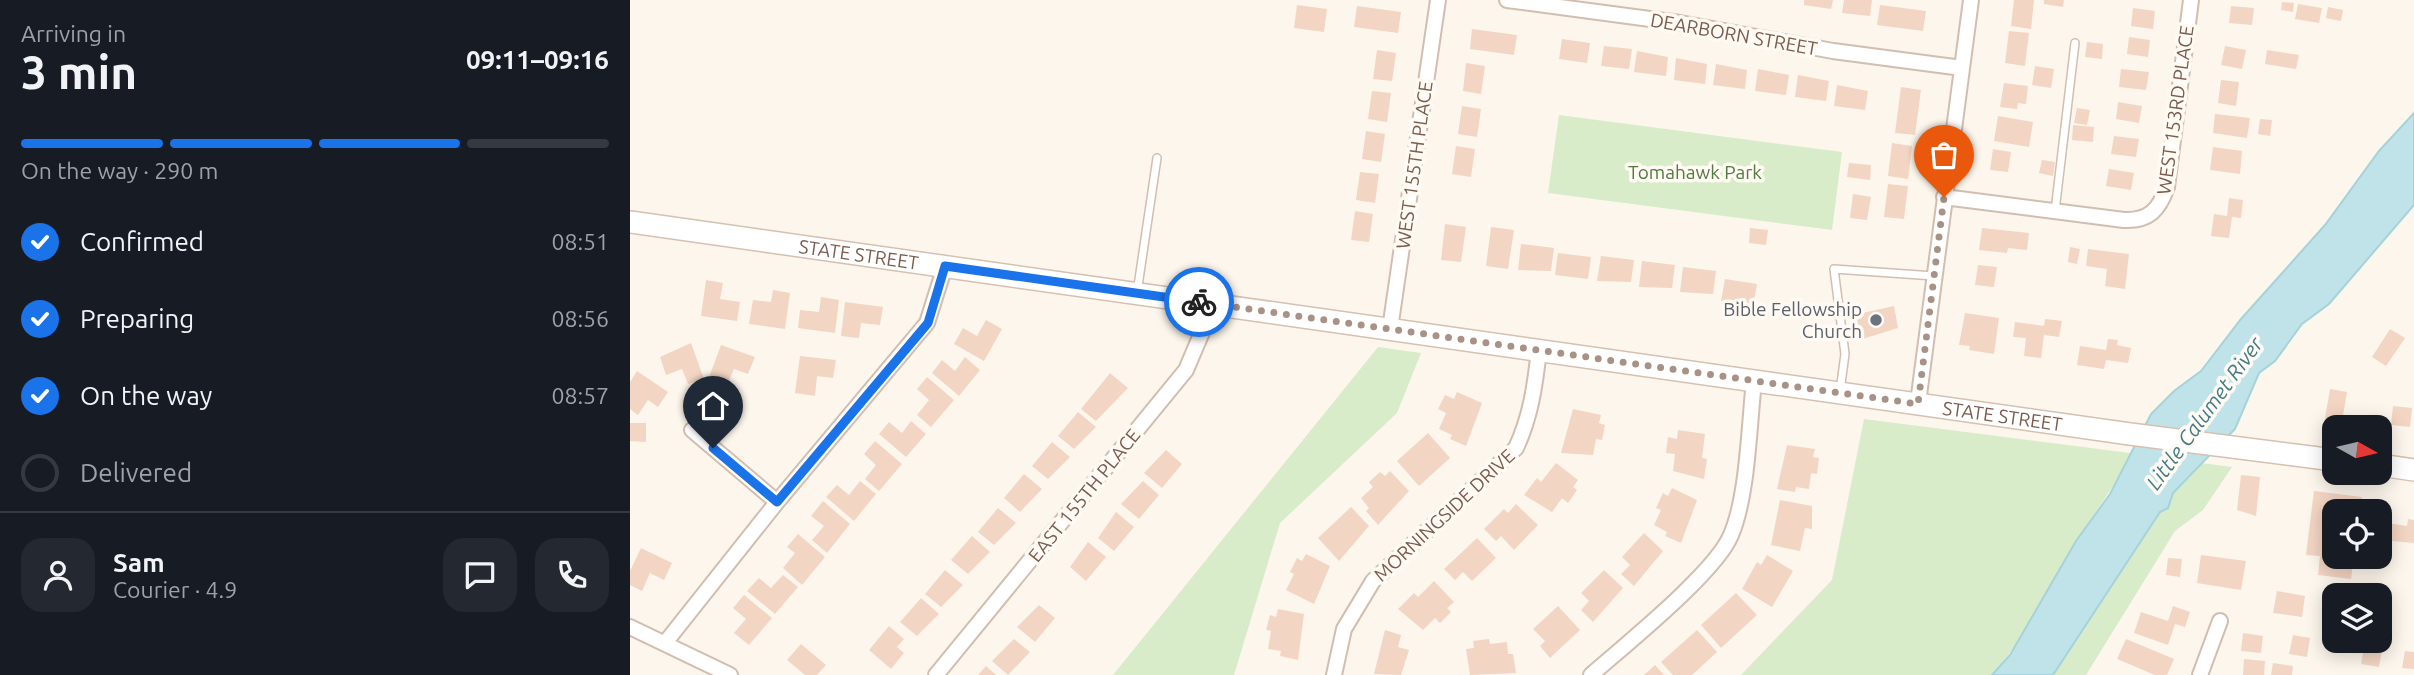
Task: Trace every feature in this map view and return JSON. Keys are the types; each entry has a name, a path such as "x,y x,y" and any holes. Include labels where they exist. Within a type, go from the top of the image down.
{"main road":[{"name":"STATE STREET","path":"630,222 2130,434 2322,458"},
{"path":"2392,467 2414,470"}],"street":[{"name":"WEST 155TH PLACE","path":"1390,329 1438,0"},
{"name":"DEARBORN STREET","path":"1507,0 1680,23 1833,51 1962,68"},
{"path":"1918,404 1971,0"},
{"name":"WEST 153RD PLACE","path":"2054,211 2138,220 2150,216 2161,203 2167,187 2191,0"},
{"path":"1944,197 2054,211"},
{"path":"665,643 777,502 928,323 945,266"},
{"name":"EAST 155TH PLACE","path":"936,675 1186,370 1214,304"},
{"name":"MORNINGSIDE DRIVE","path":"1334,675 1344,629 1373,581 1516,448 1527,426 1539,350"},
{"path":"1591,675 1691,583 1731,535 1740,502 1755,381"},
{"path":"692,430 777,502"},
{"path":"2200,675 2220,621"},
{"path":"630,627 730,675"}],"lane":[{"path":"2054,211 2075,43"},
{"path":"1137,293 1157,158"},
{"path":"1840,393 1845,354 1834,269 1934,276"}],"green space":[{"name":"Tomahawk Park","path":"1559,115 1842,152 1832,230 1548,193"},
{"path":"1378,347 1421,353 1397,413 1280,523 1234,675 1113,675"},
{"path":"1864,419 2130,453 2026,628 1992,675 1741,675 1832,580"},
{"path":"2201,463 2232,467 2203,510 2175,531 2086,675 2053,675 2173,493"}],"water":[{"name":"Little Calumet River","path":"2414,113 2414,205 2329,304 2302,324 2275,361 2259,373 2235,429 2173,493 2168,508 2160,512 2053,675 1992,675 2010,655 2076,541 2110,494 2151,414 2174,391 2201,371 2241,319 2325,225 2379,151"}],"building":[{"path":"1804,0 1833,0 1831,9 1804,5"},
{"path":"1844,0 1872,0 1870,16 1842,13"},
{"path":"2014,0 2034,0 2031,29 2011,26"},
{"path":"2044,0 2064,0 2063,7 2044,4"},
{"path":"2282,2 2294,3 2293,12 2281,10"},
{"path":"2298,4 2322,8 2319,23 2295,19"},
{"path":"1297,5 1327,9 1324,32 1294,28"},
{"path":"1880,5 1926,11 1923,31 1877,25"},
{"path":"1357,6 1401,12 1398,33 1354,27"},
{"path":"2231,6 2254,8 2252,25 2229,23"},
{"path":"2328,7 2343,10 2341,21 2326,18"},
{"path":"2133,8 2155,11 2153,29 2131,26"},
{"path":"1472,29 1517,35 1514,55 1470,49"},
{"path":"2009,31 2029,33 2025,66 2005,63"},
{"path":"2129,37 2150,40 2148,57 2127,54"},
{"path":"1562,39 1590,43 1587,63 1559,59"},
{"path":"2087,42 2103,44 2102,59 2085,57"},
{"path":"1604,46 1632,49 1629,69 1601,66"},
{"path":"2225,46 2246,50 2242,69 2221,65"},
{"path":"1377,50 1396,53 1392,81 1373,79"},
{"path":"2267,50 2299,55 2296,69 2265,64"},
{"path":"1637,51 1668,57 1666,76 1634,72"},
{"path":"1676,58 1707,64 1705,84 1674,80"},
{"path":"1466,63 1485,66 1481,94 1463,91"},
{"path":"1716,64 1747,70 1745,89 1713,85"},
{"path":"2035,66 2054,69 2051,88 2032,85"},
{"path":"1758,69 1789,75 1786,95 1755,91"},
{"path":"2121,69 2149,72 2146,90 2119,87"},
{"path":"1798,75 1829,81 1826,101 1795,97"},
{"path":"2221,80 2239,82 2236,106 2218,103"},
{"path":"2004,83 2028,86 2026,104 2018,103 2017,109 2000,107"},
{"path":"1837,85 1868,91 1865,110 1834,106"},
{"path":"1901,87 1921,90 1915,135 1895,133"},
{"path":"1372,91 1391,93 1387,122 1368,119"},
{"path":"2118,102 2142,106 2139,123 2116,119"},
{"path":"1462,106 1481,109 1477,137 1458,134"},
{"path":"2077,108 2090,110 2087,125 2074,123"},
{"path":"2215,114 2250,118 2247,138 2213,133"},
{"path":"1998,116 2033,122 2029,147 1994,141"},
{"path":"2260,119 2272,120 2270,136 2258,134"},
{"path":"2073,125 2094,127 2093,142 2072,140"},
{"path":"1366,131 1385,134 1381,162 1362,159"},
{"path":"2114,136 2139,139 2136,157 2111,154"},
{"path":"1892,143 1912,146 1908,179 1888,176"},
{"path":"1456,146 1475,149 1471,177 1452,174"},
{"path":"2213,147 2242,151 2240,174 2210,170"},
{"path":"1993,149 2011,152 2008,172 1990,170"},
{"path":"2042,160 2055,162 2053,176 2039,173"},
{"path":"1849,163 1871,165 1870,180 1847,177"},
{"path":"2109,169 2134,173 2131,190 2106,186"},
{"path":"1360,172 1379,174 1375,203 1356,200"},
{"path":"1888,184 1908,186 1904,219 1884,217"},
{"path":"1853,194 1871,197 1867,220 1850,218"},
{"path":"2229,198 2243,200 2241,218 2232,217 2229,238 2211,236 2214,214 2227,216"},
{"path":"1355,211 1373,214 1369,242 1351,240"},
{"path":"1445,224 1466,227 1461,262 1441,260"},
{"path":"1491,227 1514,230 1508,269 1486,266"},
{"path":"1750,228 1768,230 1766,245 1749,243"},
{"path":"1982,228 2029,233 2027,250 2008,248 2007,253 1979,250"},
{"path":"1521,244 1554,248 1551,271 1518,270"},
{"path":"2070,247 2080,249 2077,264 2068,262"},
{"path":"2088,249 2129,254 2125,289 2105,286 2107,269 2086,266"},
{"path":"1558,253 1591,257 1588,279 1555,275"},
{"path":"1601,256 1634,260 1631,282 1597,281"},
{"path":"1642,261 1675,265 1672,288 1639,287"},
{"path":"1978,265 1997,267 1994,287 1975,285"},
{"path":"1683,267 1716,271 1713,294 1680,292"},
{"path":"1725,279 1757,284 1753,306 1721,301"},
{"path":"706,280 723,283 720,299 740,302 737,321 701,316"},
{"path":"773,290 790,293 785,329 749,324 753,300 771,302"},
{"path":"821,297 839,300 835,333 798,328 800,310 819,312"},
{"path":"845,302 883,307 880,325 861,323 859,338 841,336"},
{"name":"Bible Fellowship Church","path":"1894,306 1898,328 1859,340 1852,310 1862,309 1863,313"},
{"path":"1965,313 1999,318 1994,354 1969,350 1970,346 1959,345"},
{"path":"2045,319 2062,321 2059,337 2044,335 2041,358 2024,356 2026,338 2013,337 2015,322 2044,326"},
{"path":"986,320 1002,329 984,361 954,344 963,328 977,336"},
{"path":"2390,329 2405,338 2386,366 2372,357"},
{"path":"2108,339 2118,340 2117,345 2131,348 2128,363 2106,360 2104,369 2077,365 2080,346 2106,350"},
{"path":"691,343 704,379 688,384 682,369 666,375 660,357"},
{"path":"721,345 755,357 748,374 734,369 726,387 708,380"},
{"path":"800,356 836,360 833,378 817,376 815,396 795,393"},
{"path":"965,357 980,370 959,396 932,373 942,360 955,371"},
{"path":"637,371 668,392 658,407 648,400 638,415 630,409 630,382"},
{"path":"1110,373 1128,388 1096,421 1081,409"},
{"path":"927,377 954,400 931,427 917,415 929,400 917,389"},
{"path":"2330,389 2347,392 2343,415 2326,415"},
{"path":"1457,392 1482,403 1466,446 1450,439 1452,435 1439,429 1446,413 1438,409 1445,395 1454,399"},
{"path":"2393,406 2412,408 2410,427 2392,425"},
{"path":"1573,409 1601,415 1599,423 1605,425 1602,440 1596,439 1593,455 1561,453"},
{"path":"1078,412 1096,427 1074,449 1058,436"},
{"path":"911,421 926,434 906,457 879,434 889,422 902,433"},
{"path":"630,423 646,423 646,442 630,441"},
{"path":"1678,430 1705,434 1702,458 1707,459 1704,479 1673,471 1675,454 1666,453 1668,437 1677,439"},
{"path":"1428,433 1450,458 1419,486 1397,461"},
{"path":"875,441 902,464 879,491 865,479 876,465 864,454"},
{"path":"1052,442 1070,457 1048,479 1032,466"},
{"path":"1787,445 1815,449 1813,457 1819,458 1817,474 1811,473 1809,489 1796,487 1795,492 1777,489"},
{"path":"1166,450 1182,464 1162,488 1144,473"},
{"path":"1556,463 1578,480 1573,487 1577,490 1568,503 1562,498 1552,512 1524,495 1537,478 1541,482"},
{"path":"1390,471 1409,491 1378,525 1366,511 1369,508 1361,498 1373,487 1369,482 1380,472 1385,476"},
{"path":"1024,474 1042,489 1020,512 1004,498"},
{"path":"2241,475 2260,477 2256,516 2237,510"},
{"path":"860,481 876,494 854,521 826,497 837,485 849,495"},
{"path":"1143,481 1159,495 1139,519 1121,504"},
{"path":"1672,488 1697,500 1681,543 1665,536 1667,532 1654,525 1661,510 1656,508 1663,493 1668,496"},
{"path":"2314,491 2362,497 2322,499 2322,569 2352,569 2351,579 2318,575 2320,556 2306,555"},
{"path":"1780,500 1812,506 1812,529 1805,528 1800,551 1771,545"},
{"path":"823,501 850,524 827,553 812,540 824,526 811,516"},
{"path":"1516,504 1538,525 1514,550 1501,536 1496,541 1484,529 1504,509 1508,513"},
{"path":"1351,507 1369,526 1339,561 1318,538"},
{"path":"998,508 1016,523 994,545 978,532"},
{"path":"1116,512 1134,527 1114,551 1098,538"},
{"path":"2408,519 2414,520 2414,543 2392,541 2392,524 2407,526"},
{"path":"1644,533 1663,551 1634,586 1621,574 1630,565 1622,557"},
{"path":"798,534 825,557 802,585 783,568 795,553 787,547"},
{"path":"972,536 990,552 968,574 951,560"},
{"path":"1477,538 1496,558 1472,581 1463,572 1455,580 1444,569"},
{"path":"1088,542 1106,557 1086,581 1070,567"},
{"path":"641,548 672,563 664,580 650,573 642,591 630,585 630,571"},
{"path":"1306,554 1330,566 1314,604 1286,590 1294,574 1290,572 1297,558 1302,561"},
{"path":"1767,555 1793,571 1772,607 1742,589 1757,562 1761,565"},
{"path":"2201,555 2246,561 2241,590 2197,583"},
{"path":"2168,558 2182,559 2180,577 2166,575"},
{"path":"945,570 963,585 941,607 925,594"},
{"path":"1604,570 1623,588 1593,622 1581,610 1589,601 1581,593"},
{"path":"783,575 798,587 775,614 747,591 759,578 771,588"},
{"path":"1434,581 1454,602 1447,608 1451,612 1440,623 1435,618 1423,630 1398,609 1414,593 1418,597"},
{"path":"2277,591 2305,596 2302,617 2273,613"},
{"path":"1736,593 1757,615 1721,648 1701,625"},
{"path":"744,595 772,618 749,645 734,633 746,619 733,608"},
{"path":"921,598 939,614 917,636 900,622"},
{"path":"1039,605 1055,618 1035,642 1017,627"},
{"path":"1558,606 1580,630 1550,658 1540,646 1545,641 1533,629"},
{"path":"2173,606 2190,612 2185,627 2175,624 2168,645 2134,633 2141,612 2168,621"},
{"path":"1278,609 1304,614 1298,660 1280,656 1281,651 1268,649 1271,631 1266,630 1270,615 1276,617"},
{"path":"889,626 904,639 897,647 904,653 891,669 869,650"},
{"path":"1385,630 1401,635 1398,647 1409,650 1401,675 1374,674"},
{"path":"1697,630 1717,652 1692,675 1673,675 1661,662"},
{"path":"2243,633 2263,636 2261,653 2241,651"},
{"path":"2293,635 2310,638 2307,657 2289,654"},
{"path":"1014,639 1030,652 1008,675 992,661"},
{"path":"1489,639 1490,644 1507,642 1508,654 1513,654 1516,673 1470,675 1466,649 1474,648 1473,641"},
{"path":"2126,639 2174,659 2167,675 2155,675 2117,659"},
{"path":"801,644 826,665 817,675 805,675 787,660"},
{"path":"2405,651 2414,652 2414,669 2402,668"},
{"path":"2363,653 2381,653 2379,667 2361,664"},
{"path":"2244,659 2265,661 2264,675 2243,675"},
{"path":"2273,663 2293,666 2292,675 2271,675"},
{"path":"1655,665 1664,675 1644,675"},
{"path":"986,666 996,675 978,675"}],"way so far":[{"path":"1199,302 1918,404 1944,197"}],"place":[{"name":"Bible Fellowship Church","path":"1876,320"}],"route":[{"path":"713,448 777,502 928,323 945,266 1199,302"}]}
